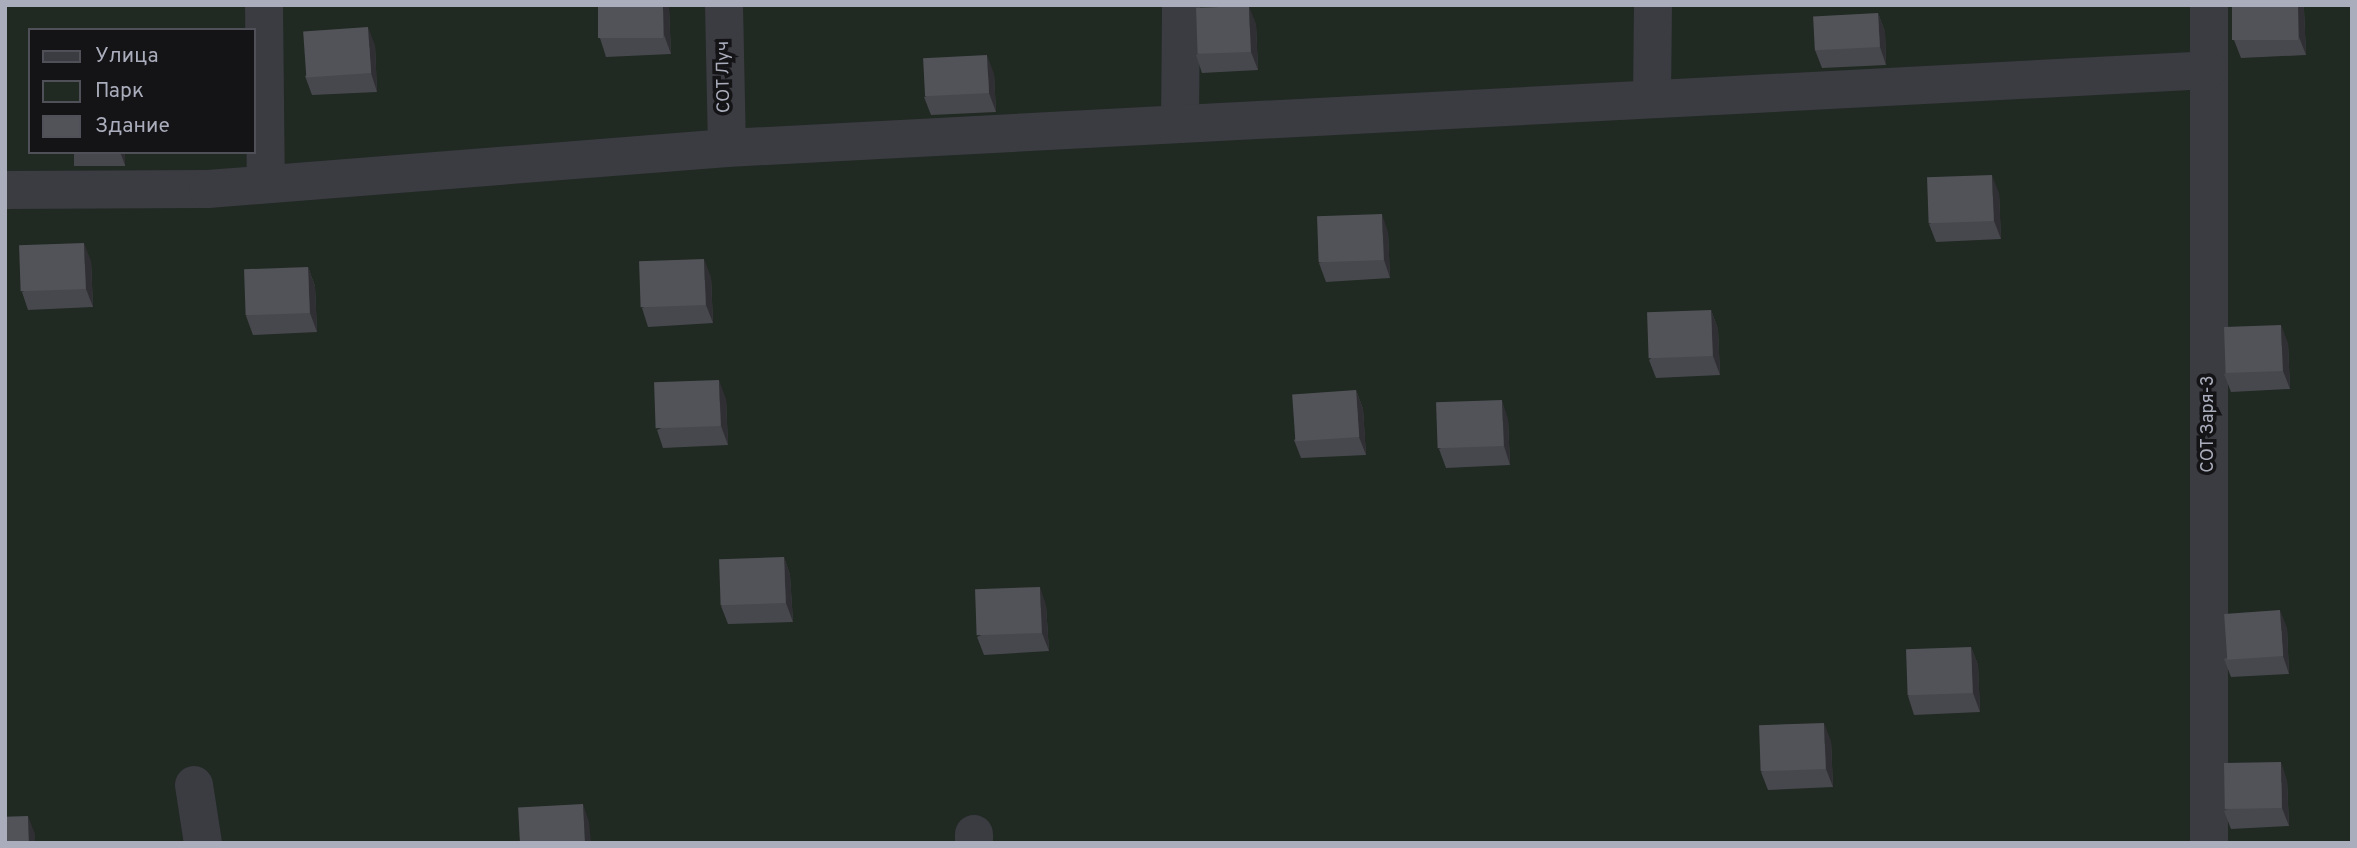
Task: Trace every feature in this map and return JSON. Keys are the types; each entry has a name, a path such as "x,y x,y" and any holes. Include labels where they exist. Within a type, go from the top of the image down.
{"street":[{"path":"264,5 266,183"},
{"name":"СОТ Луч","path":"724,5 727,148"},
{"path":"1180,124 1181,5"},
{"path":"1652,99 1653,5"},
{"name":"СОТ Заря-3","path":"2209,5 2209,843"},
{"path":"5,190 208,189 727,148 2208,70"},
{"path":"194,785 203,843"}],"green space":[{"path":"5,5 2352,5 2352,843 5,843"}],"building":[{"path":"598,5 663,5 663,38 598,38"},
{"path":"2232,5 2298,5 2298,40 2232,40"},
{"path":"1249,6 1251,52 1198,54 1196,8"},
{"path":"1878,13 1880,47 1815,50 1813,16"},
{"path":"368,27 371,73 306,77 303,32"},
{"path":"987,55 989,93 925,96 923,58"},
{"path":"1992,175 1994,221 1929,223 1927,177"},
{"path":"1382,214 1384,260 1319,262 1317,216"},
{"path":"84,243 86,289 21,291 19,245"},
{"path":"704,259 706,305 641,307 639,261"},
{"path":"308,267 310,313 246,315 244,269"},
{"path":"1711,310 1713,356 1649,358 1647,312"},
{"path":"2281,325 2283,371 2226,373 2224,327"},
{"path":"719,380 721,426 656,428 654,382"},
{"path":"1356,390 1359,437 1295,441 1292,394"},
{"path":"1502,400 1504,446 1438,448 1436,402"},
{"path":"784,557 786,603 721,605 719,559"},
{"path":"1040,587 1042,633 977,635 975,589"},
{"path":"2280,610 2283,656 2227,660 2224,614"},
{"path":"1971,647 1973,693 1908,695 1906,649"},
{"path":"1824,723 1826,769 1761,771 1759,725"},
{"path":"2281,762 2282,808 2225,809 2224,763"},
{"path":"583,804 585,843 520,843 518,807"},
{"path":"28,816 29,843 6,843 5,817"}]}
